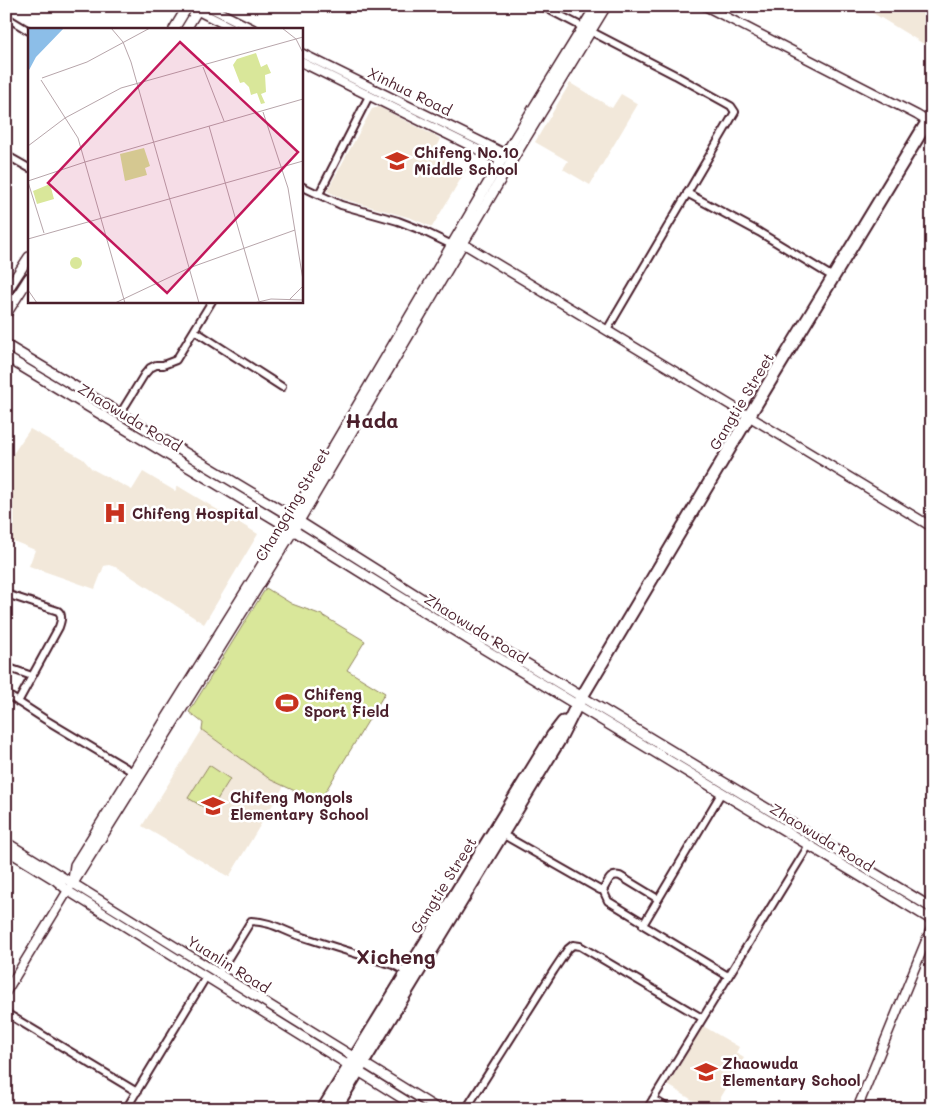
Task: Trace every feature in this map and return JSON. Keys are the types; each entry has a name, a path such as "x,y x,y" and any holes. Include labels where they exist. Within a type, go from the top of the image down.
{"highway":[{"name":"Gangtie Street","path":"324,1109 356,1064 502,834 560,739 580,701 749,416 930,120"},
{"name":"Gangtie Street","path":"335,1109 356,1064 407,972 553,735 580,701"}],"main road":[{"path":"175,28 188,6"},
{"name":"Changqing Street","path":"457,242 587,30 596,6"},
{"name":"Changqing Street","path":"70,887 76,865 133,772 295,519 504,158 587,30 606,6"},
{"path":"187,28 199,8"},
{"path":"6,292 28,259"},
{"path":"6,314 28,280"},
{"name":"Zhaowuda Road","path":"6,345 295,519 474,631 722,792 932,920"},
{"name":"Zhaowuda Road","path":"6,357 289,528 484,649 580,701 932,908"},
{"name":"Changqing Street","path":"70,887 289,528"}],"street":[{"path":"207,6 250,28"},
{"path":"542,6 731,106 734,112 607,330"},
{"path":"705,6 930,120"},
{"path":"199,8 232,28"},
{"path":"6,16 28,30"},
{"name":"Xinhua Road","path":"302,54 504,158"},
{"name":"Xinhua Road","path":"302,62 369,96 504,158"},
{"path":"318,194 369,96"},
{"path":"6,155 28,167"},
{"path":"302,186 341,205 398,221 457,242 607,330 932,527"},
{"path":"687,193 760,232 833,277"},
{"path":"120,414 150,368 176,360 211,302"},
{"path":"195,331 282,387"},
{"path":"6,594 61,613 59,627 18,702"},
{"path":"6,667 32,676"},
{"path":"6,694 133,772"},
{"path":"722,792 642,925 728,976"},
{"path":"502,834 603,890 608,900 644,923"},
{"name":"Yuanlin Road","path":"6,842 206,977 438,1109"},
{"path":"646,1109 809,845"},
{"name":"Yuanlin Road","path":"6,850 219,973 420,1109"},
{"path":"603,890 615,874 658,899"},
{"name":"Changqing Street","path":"6,992 70,887"},
{"path":"219,973 251,921 274,924 298,935 394,965 407,972"},
{"path":"857,1109 932,926"},
{"path":"466,1109 554,970 568,949 573,945 580,946 702,1018"},
{"path":"126,1109 206,977"},
{"path":"6,1013 137,1092"},
{"path":"652,1099 669,1109"}],"shaded area":[{"path":"932,6 932,49 863,7"},
{"path":"570,83 612,108 621,94 638,104 590,185 563,169 568,161 535,142"},
{"name":"Chifeng No.10 Middle School","path":"379,107 441,139 434,153 466,170 432,227 411,218 343,199 327,191 372,109"},
{"name":"Chifeng Hospital","path":"30,429 83,459 92,469 132,490 143,472 175,491 178,486 258,534 204,624 118,568 109,565 104,566 95,589 29,566 35,550 6,538 6,464"},
{"name":"Chifeng Mongols Elementary School","path":"202,730 271,779 284,786 229,877 142,826"},
{"name":"Zhaowuda Elementary School","path":"703,1026 739,1047 736,1053 744,1058 714,1109 707,1109 668,1085"}],"green space":[{"name":"Chifeng Sport Field","path":"266,588 292,604 322,615 365,641 347,670 385,693 319,802 271,780 202,730 203,723 189,712"},
{"path":"209,765 230,779 210,811 188,798"}],"place":[{"name":"Chifeng No.10 Middle School","path":"397,161"},
{"name":"Chifeng Hospital","path":"115,513"},
{"name":"Chifeng Sport Field","path":"287,703"},
{"name":"Chifeng Mongols Elementary School","path":"213,806"},
{"name":"Zhaowuda Elementary School","path":"706,1072"}],"district":[{"name":"Hada","path":"372,420"},
{"name":"Xicheng","path":"396,956"}]}
